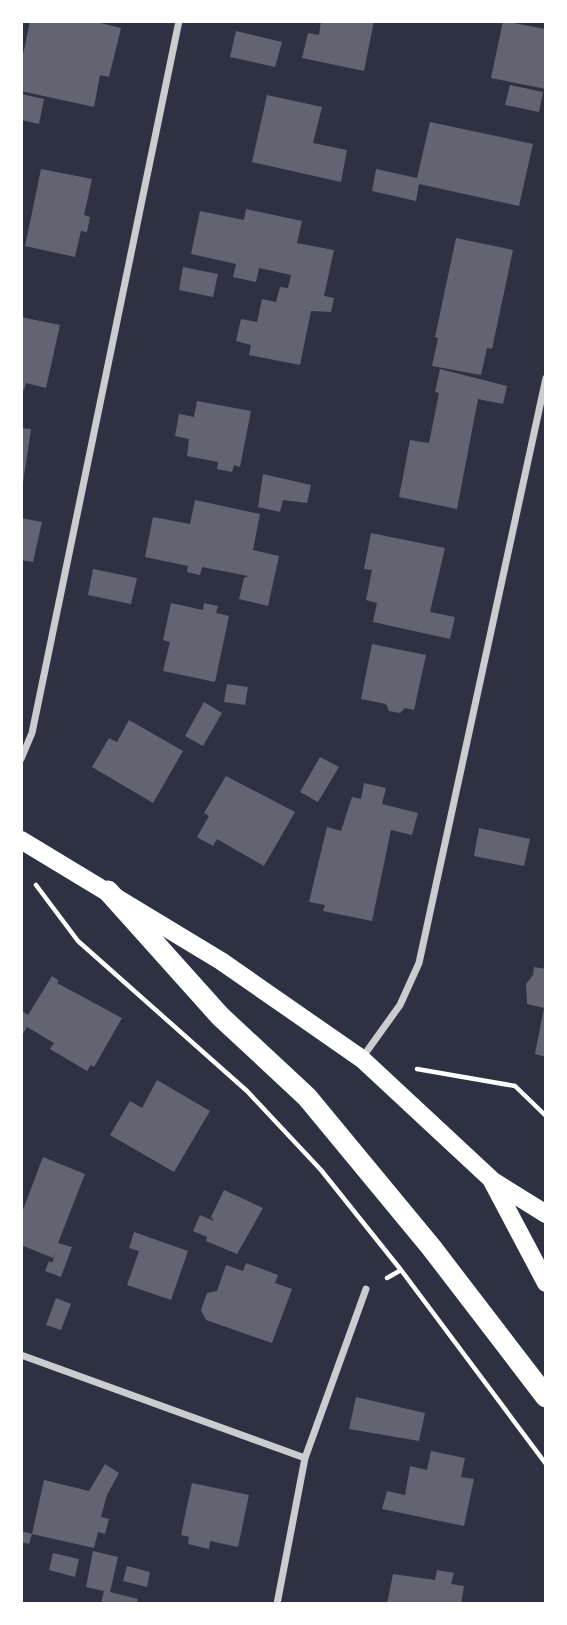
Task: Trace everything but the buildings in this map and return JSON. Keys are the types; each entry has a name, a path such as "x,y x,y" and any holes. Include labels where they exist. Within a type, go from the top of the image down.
{"highway":[{"path":"108,891 220,1016 307,1097 491,1323 546,1397"}],"main road":[{"path":"21,840 221,961 362,1059 491,1179 546,1214"},
{"path":"491,1179 546,1283"}],"street":[{"path":"21,759 35,719 179,21"},
{"path":"362,1059 400,1005 419,963 546,378"},
{"path":"277,1604 305,1458 366,1289"},
{"path":"21,1355 305,1458"}],"path":[{"path":"29,875 78,942 247,1091 321,1170 401,1270 546,1464"},
{"path":"413,1068 515,1086 546,1116"}]}
